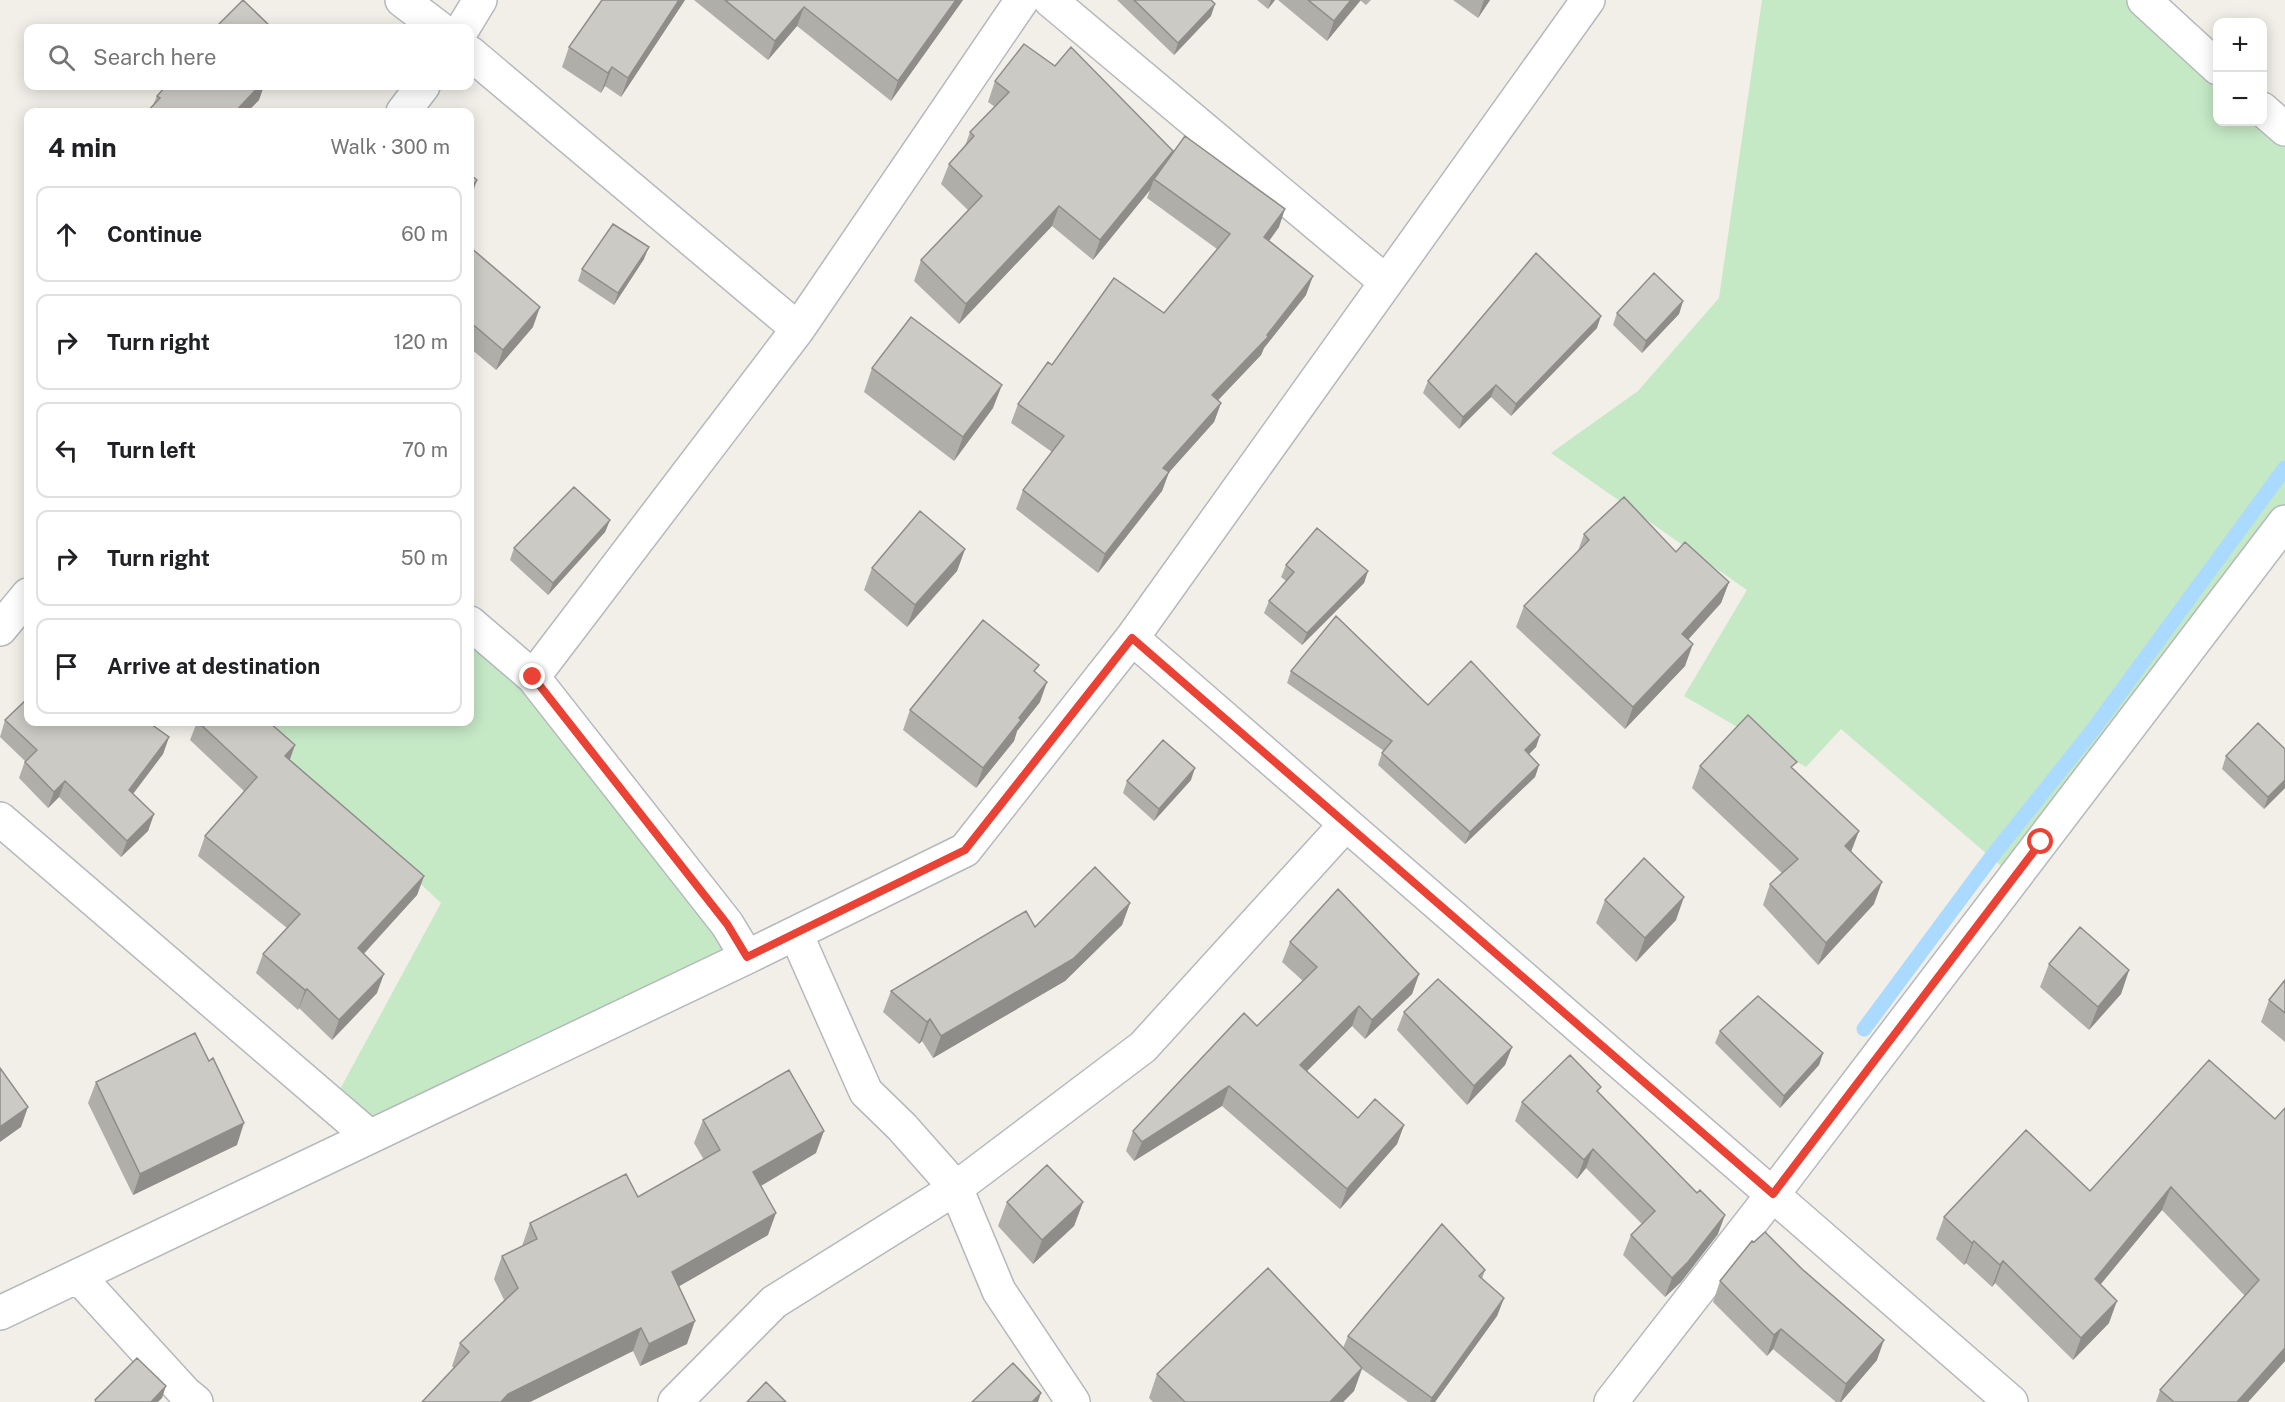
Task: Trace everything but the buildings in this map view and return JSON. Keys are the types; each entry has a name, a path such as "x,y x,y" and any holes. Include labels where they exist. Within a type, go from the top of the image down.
{"street":[{"path":"402,0 434,24"},
{"path":"465,24 480,0"},
{"path":"533,677 798,329 1022,0"},
{"path":"1050,0 1386,282"},
{"path":"0,1313 796,934 965,850 1132,638 1588,0"},
{"path":"2144,0 2213,64"},
{"path":"474,56 798,329"},
{"path":"405,108 420,90"},
{"path":"2267,113 2285,129"},
{"path":"1611,1402 1773,1194 2285,522"},
{"path":"0,629 24,600"},
{"path":"474,626 533,677 727,924 747,957"},
{"path":"1132,638 2011,1402"},
{"path":"0,819 369,1136"},
{"path":"675,1402 774,1302 956,1188 1143,1047 1346,824"},
{"path":"796,934 866,1092 902,1127 956,1188 999,1292 1073,1402"},
{"path":"78,1276 196,1402"}],"green space":[{"path":"1762,0 2144,0 2213,64 2213,126 2267,126 2267,124 2285,129 2285,522 2014,877 1841,729 1806,767 1684,696 1747,590 1551,453 1638,391 1719,298"},
{"path":"474,628 747,957 369,1136 332,1104 441,903 252,726 474,726"}],"waterway":[{"path":"1864,1029 1993,855 2092,731 2285,468"}],"route":[{"path":"533,677 727,924 747,957 965,850 1132,638 1773,1194 2041,842"}]}
